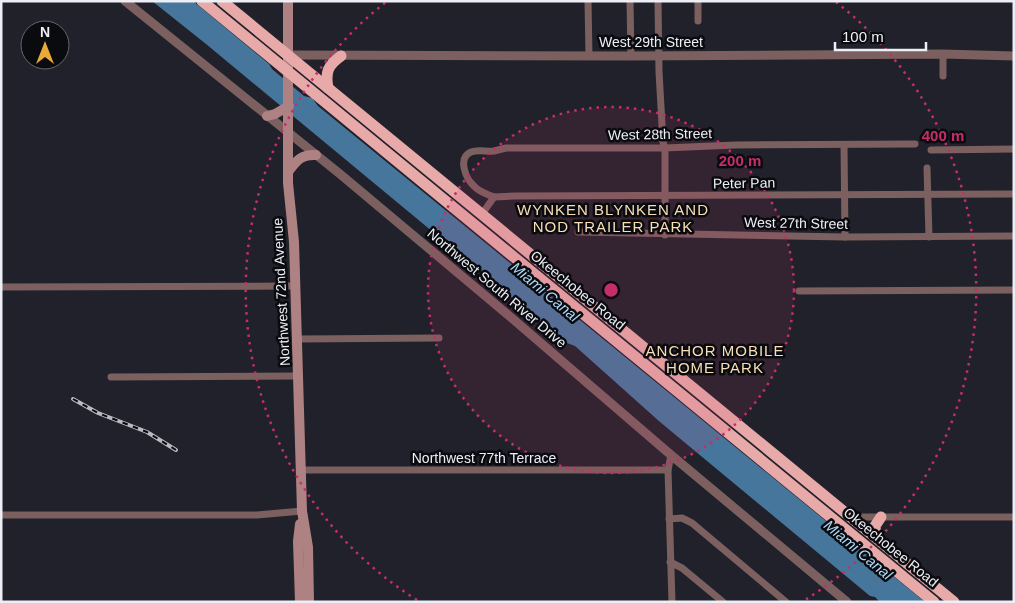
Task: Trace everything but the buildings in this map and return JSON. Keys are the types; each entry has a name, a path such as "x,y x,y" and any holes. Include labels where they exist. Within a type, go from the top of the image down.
{"highway":[{"name":"Okeechobee Road","path":"202,1 288,76 934,602"},
{"name":"Okeechobee Road","path":"222,1 954,602"},
{"path":"328,88 326,79 328,68 332,62 341,56"},
{"path":"821,509 840,516 850,517"},
{"path":"876,537 875,526 881,517"}],"main road":[{"name":"Northwest 72nd Avenue","path":"288,1 288,172 294,242 302,511 308,547 309,602"},
{"path":"271,115 289,111"},
{"path":"288,172 300,158 307,155 316,155"},
{"name":"Northwest 72nd Avenue","path":"300,602 298,541 302,511"}],"street":[{"name":"Northwest South River Drive","path":"125,1 271,115 289,133 507,314 671,455 847,602"},
{"path":"588,1 589,56"},
{"path":"630,1 631,56"},
{"path":"658,1 663,142 665,148 665,235"},
{"path":"698,1 698,21"},
{"name":"West 29th Street","path":"288,55 659,56 943,54 1014,56"},
{"path":"943,54 943,76"},
{"name":"West 28th Street","path":"494,198 474,186 465,171 465,156 470,152 506,148 665,148 735,145 915,144"},
{"path":"844,145 845,237"},
{"path":"932,150 1014,149"},
{"path":"927,168 929,237"},
{"name":"Peter Pan","path":"494,198 516,196 1014,194"},
{"path":"482,214 494,198"},
{"name":"West 27th Street","path":"578,232 845,237 1014,236"},
{"path":"1,287 296,286"},
{"path":"799,291 1014,290"},
{"path":"298,339 439,338"},
{"path":"111,376 298,376"},
{"path":"671,455 668,470 672,602"},
{"name":"Northwest 77th Terrace","path":"301,470 668,470"},
{"path":"1,515 257,515 302,511"},
{"path":"850,517 1014,517"},
{"path":"669,519 682,518 692,523 786,602"},
{"path":"670,562 682,568 723,602"}],"water":[{"name":"Miami Canal","path":"152,1 193,1 269,64 272,69 304,96 312,98 318,106 925,602 880,602 875,597 870,596 660,422 575,346 567,343"}],"railway":[{"path":"73,399 98,413 147,432 176,450"}],"district":[{"name":"WYNKEN BLYNKEN AND NOD TRAILER PARK","path":"613,218"},
{"name":"ANCHOR MOBILE HOME PARK","path":"715,360"}]}
